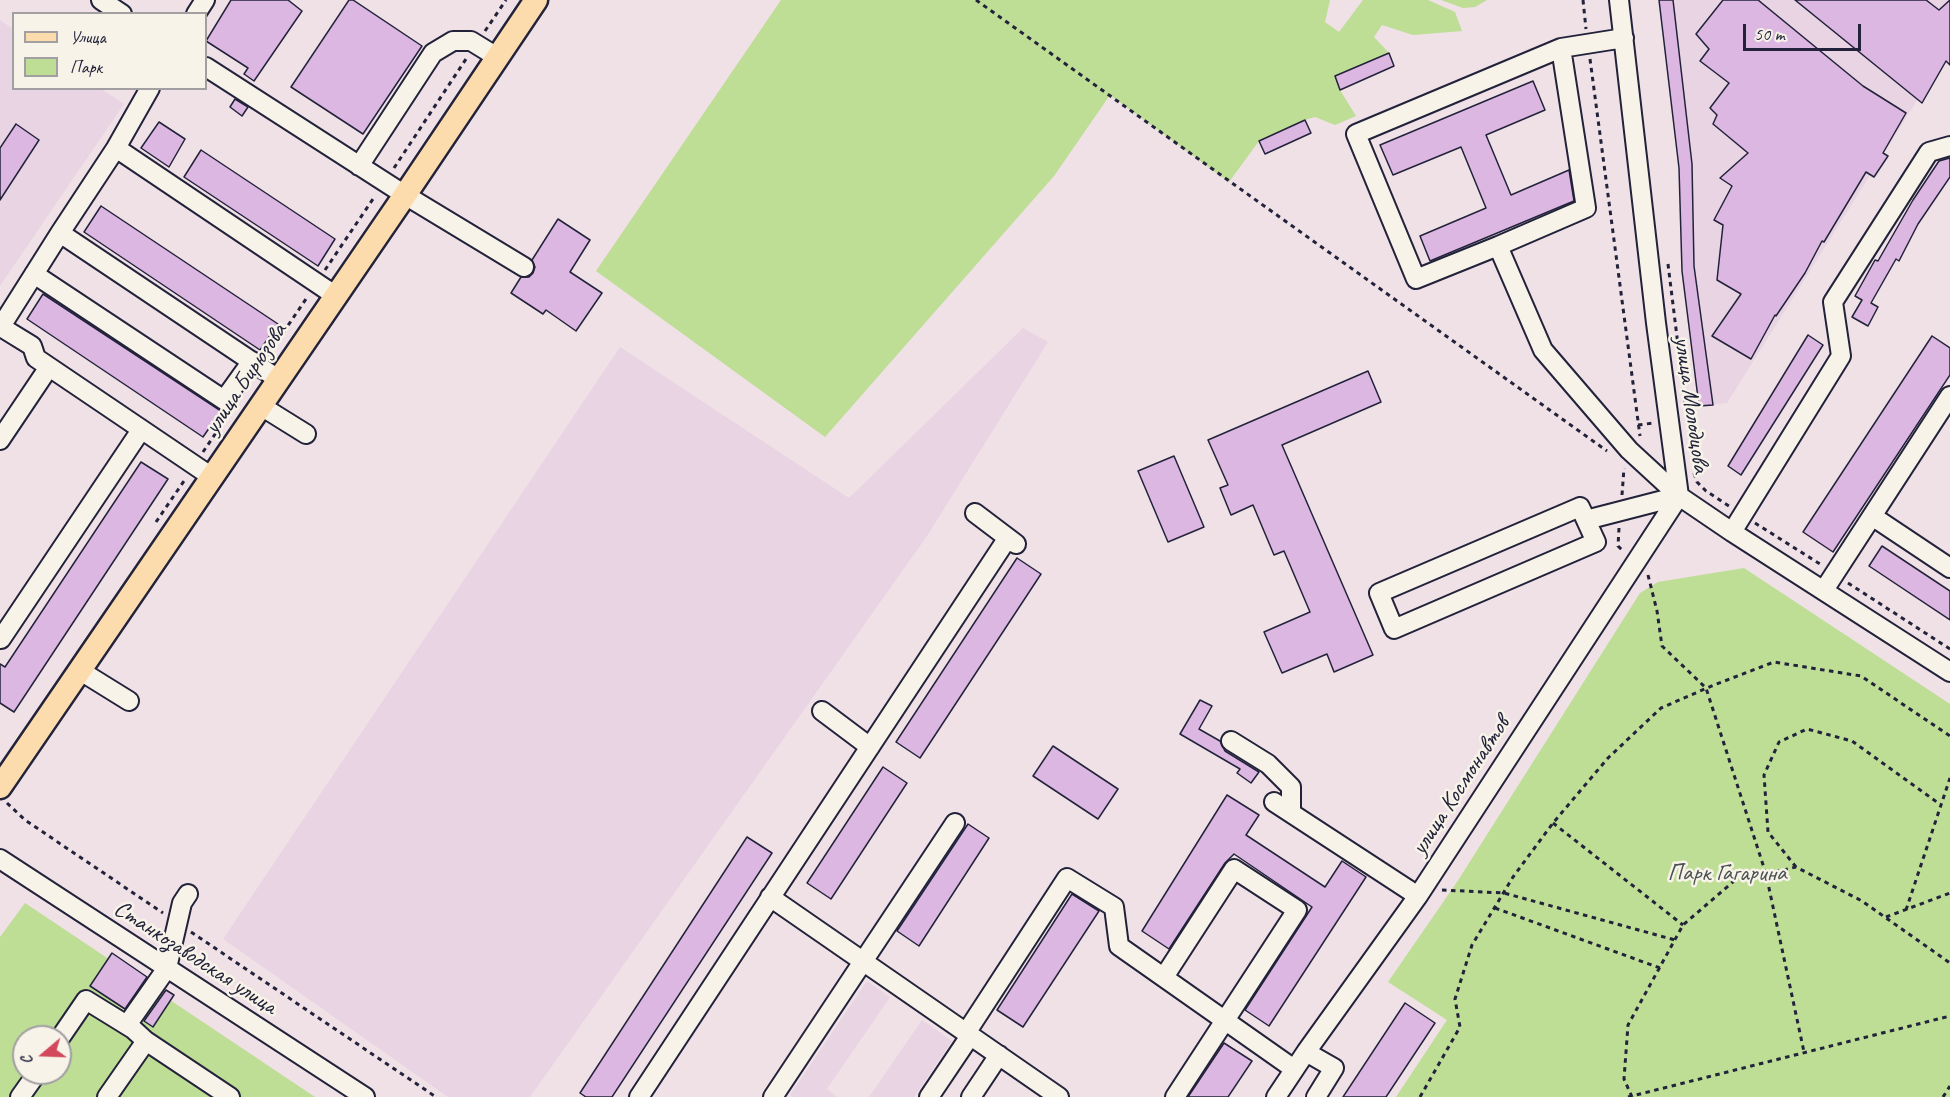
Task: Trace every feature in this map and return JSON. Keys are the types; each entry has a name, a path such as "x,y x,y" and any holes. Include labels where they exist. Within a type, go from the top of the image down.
{"main road":[{"name":"улица Бирюзова","path":"0,787 536,0"}],"street":[{"path":"101,0 119,12"},
{"name":"улица Молодцова","path":"1619,0 1656,323 1679,496 1950,672"},
{"path":"1561,48 1586,208 1416,279 1356,134 1561,48 1624,38"},
{"path":"359,166 433,53 453,41 471,41 497,57"},
{"path":"207,68 405,195 524,267"},
{"path":"149,90 116,148 0,327 32,346 36,358 212,477"},
{"path":"1732,532 1841,356 1833,302 1929,152 1950,146"},
{"path":"116,148 336,296"},
{"path":"60,233 278,380"},
{"path":"1498,246 1543,350 1644,465 1679,496"},
{"path":"34,274 224,400 252,361"},
{"path":"0,440 49,367"},
{"path":"1824,590 1950,396"},
{"path":"261,406 306,434"},
{"path":"0,638 141,429"},
{"path":"1586,520 1679,496"},
{"name":"улица Космонавтов","path":"1276,1097 1420,893 1679,496"},
{"path":"1580,507 1586,520 1596,542 1394,629 1379,593 1580,507"},
{"path":"639,1097 870,747 1012,542 975,513"},
{"path":"1872,516 1950,568"},
{"path":"79,670 129,701"},
{"path":"822,711 870,747"},
{"path":"1231,741 1268,764 1291,788 1291,813"},
{"path":"1274,802 1420,893"},
{"path":"773,1097 955,823"},
{"name":"Станкозаводская улица","path":"0,859 365,1097"},
{"path":"1164,977 1234,869 1297,910 1175,1097"},
{"path":"929,1097 1067,878 1114,907 1119,946 1294,1069"},
{"path":"127,1025 167,968 182,903 188,894"},
{"path":"770,897 1059,1097"},
{"path":"69,1025 86,1000 127,1025 146,1041 230,1097"},
{"path":"106,1097 146,1041"},
{"path":"1306,1052 1334,1068 1316,1097"},
{"path":"971,1097 999,1055"}],"path":[{"path":"976,0 1615,457"},
{"path":"1583,0 1644,465 1624,464 1618,546 1648,573 1662,646 1706,688 1766,874 1804,1052"},
{"path":"1666,255 1687,420"},
{"path":"1692,468 1697,482 1706,491 1950,649"},
{"path":"1420,1097 1460,1027 1455,999 1472,945 1494,908 1552,823 1608,758 1661,708 1774,662 1861,675 1950,736"},
{"path":"1941,805 1852,741 1807,729 1779,742 1764,775 1768,832 1796,867 1862,901 1950,963"},
{"path":"1906,910 1950,778"},
{"path":"0,796 25,820 436,1097"},
{"path":"1552,823 1683,925"},
{"path":"1796,867 1734,882 1683,925 1628,1025 1624,1079 1630,1097 1950,1016"},
{"path":"1886,917 1950,892"},
{"path":"1420,893 1504,893 1675,940"},
{"path":"1494,908 1660,968"},
{"path":"1943,1097 1950,1086"}],"shaded area":[{"path":"1659,0 1950,0 1950,48 1727,403 1699,406 1682,271 1679,168"},
{"path":"0,20 12,28 12,90 103,90 124,104 0,286"},
{"path":"1023,328 1048,342 927,536 530,1097 448,1097 223,939 620,347 849,498"},
{"path":"867,981 890,997 827,1089 837,1097 793,1097 790,1095"},
{"path":"922,1020 952,1041 914,1097 869,1097"}],"green space":[{"path":"781,0 1330,0 1325,22 1339,32 1363,0 1428,0 1455,12 1462,31 1413,35 1382,25 1374,37 1389,53 1335,76 1340,90 1356,116 1335,125 1315,117 1259,141 1229,182 1110,95 1054,176 825,437 596,271"},
{"path":"1441,0 1487,0 1475,7 1463,8"},
{"name":"Парк Гагарина","path":"1744,568 1950,704 1950,1097 1396,1097 1447,1020 1388,982 1457,882 1640,593 1658,582"},
{"path":"25,903 315,1097 0,1097 0,937"}],"building":[{"path":"231,0 288,0 302,11 254,81 244,74 248,68 207,42"},
{"path":"349,0 353,0 422,46 363,134 291,87"},
{"path":"1659,0 1673,0 1692,164 1694,266 1713,405 1699,406 1682,271 1679,168"},
{"path":"1723,0 1758,0 1863,86 1906,113 1883,153 1888,156 1874,177 1866,172 1824,242 1822,241 1805,273 1775,315 1751,359 1712,336 1741,294 1717,280 1723,225 1714,220 1732,186 1720,178 1748,153 1713,124 1717,115 1710,108 1729,83 1700,61 1709,49 1696,34"},
{"path":"1795,0 1926,0 1939,10 1950,0 1950,65 1946,61 1922,103"},
{"path":"1389,53 1394,66 1340,90 1335,76"},
{"path":"1533,81 1545,110 1486,135 1511,195 1569,170 1574,201 1430,261 1420,236 1486,208 1461,147 1393,175 1380,145"},
{"path":"235,99 248,107 242,116 230,107"},
{"path":"1305,120 1311,133 1265,154 1259,141"},
{"path":"159,122 185,139 169,167 141,148"},
{"path":"16,124 39,140 0,200 0,148"},
{"path":"201,150 335,239 318,266 184,177"},
{"path":"1950,158 1950,177 1918,224 1899,261 1896,259 1871,303 1878,307 1868,326 1852,317 1862,300 1855,296 1875,260 1878,261 1913,200 1939,161"},
{"path":"101,206 278,324 260,350 84,232"},
{"path":"558,219 590,240 570,272 602,293 576,331 546,310 543,314 511,293 521,277 529,277 533,273 535,267 532,260"},
{"path":"43,294 221,411 203,437 27,319"},
{"path":"1808,335 1823,345 1741,475 1728,466"},
{"path":"1932,336 1950,348 1950,375 1833,552 1803,532"},
{"path":"1368,371 1381,402 1282,445 1373,655 1334,672 1327,654 1282,673 1264,632 1310,612 1284,551 1274,555 1253,505 1231,515 1220,488 1228,485 1208,440"},
{"path":"1174,456 1204,527 1168,542 1138,471"},
{"path":"141,462 168,479 14,712 0,703 0,664 5,667"},
{"path":"1882,546 1950,591 1950,620 1869,566"},
{"path":"1017,558 1041,574 920,758 896,742"},
{"path":"1200,700 1212,706 1199,729 1220,741 1225,751 1259,772 1251,783 1237,773 1240,769 1180,734"},
{"path":"1053,746 1118,789 1098,819 1033,776"},
{"path":"883,767 907,783 831,899 807,883"},
{"path":"1227,795 1259,815 1246,835 1325,887 1342,861 1366,877 1269,1026 1245,1010 1312,907 1234,854 1225,863 1169,949 1142,931"},
{"path":"968,824 989,838 919,946 897,931"},
{"path":"747,837 772,853 612,1097 586,1097 580,1093"},
{"path":"1072,894 1099,911 1023,1027 997,1010"},
{"path":"112,953 147,977 125,1009 90,986"},
{"path":"166,990 174,995 153,1027 144,1021"},
{"path":"1405,1003 1435,1023 1386,1097 1343,1097"},
{"path":"1224,1043 1252,1061 1228,1097 1188,1097"}]}
